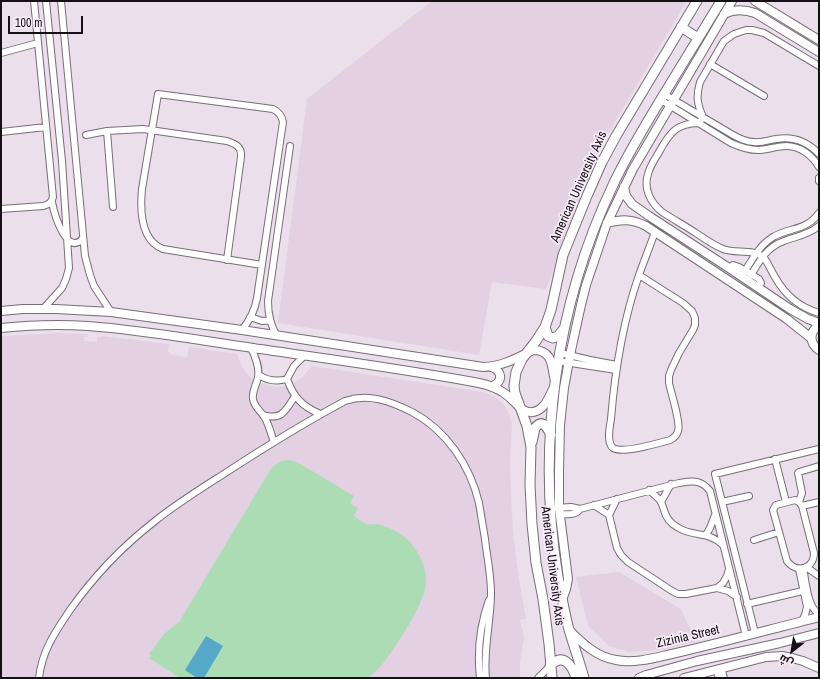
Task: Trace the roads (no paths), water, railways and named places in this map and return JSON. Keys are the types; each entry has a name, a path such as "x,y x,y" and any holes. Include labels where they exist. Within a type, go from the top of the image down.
{"main road":[{"name":"American University Axis","path":"552,678 532,524 530,447 526,426 515,393 515,379 519,365 544,328 550,310 563,255 593,182 616,136 697,1"},
{"name":"American University Axis","path":"584,678 562,600 555,554 556,510 550,472 555,384 564,329 581,266 612,186 662,97 721,1"},
{"path":"556,510 560,424 569,359 581,305 607,222 637,160 732,1"},
{"path":"755,1 819,40"},
{"path":"724,14 730,11 742,10 755,13 819,52"},
{"path":"681,27 698,38"},
{"path":"624,187 629,201 635,207 790,309 819,324 814,329 811,338"},
{"path":"607,222 630,220 640,223 655,232 787,319 811,338 813,344 817,348 819,358"},
{"path":"593,232 603,234"},
{"path":"1,311 70,309 111,312 242,330 467,365 491,367 510,362 533,350 537,350 548,356 552,364 555,384 545,404 535,412 526,411 519,407 510,397 492,386 473,382 139,331 87,325 41,325 1,328"},
{"path":"544,328 548,336 553,338 558,336 564,329"},
{"path":"491,367 497,370 500,375 497,384 492,386"},
{"path":"530,447 535,428 538,425 542,424 546,426 551,435"},
{"name":"Zizinia Street","path":"570,631 590,649 602,656 618,661 642,660 697,648 819,616"},
{"name":"Zizinia Street","path":"642,676 697,661 819,633"},
{"path":"766,657 780,643"},
{"path":"684,678 766,657 782,656 792,658 819,668"},
{"path":"550,666 558,660 565,661 570,664 576,678"},
{"path":"642,660 642,676"},
{"path":"697,661 700,673"}],"street":[{"path":"34,1 54,212 57,222 71,242 80,242 83,238"},
{"path":"43,309 62,288 69,268 62,161 46,1"},
{"path":"61,1 85,256 94,286 111,312"},
{"path":"702,117 698,105 697,93 700,82 721,46 729,37 740,32 752,30 764,33 819,66"},
{"path":"1,52 38,43"},
{"path":"710,64 764,96"},
{"path":"242,330 255,308 258,298 276,175 282,120 280,114 273,109 158,94 141,201 142,219 147,235 155,245 163,249 262,265"},
{"path":"662,97 744,140 755,142 788,138 808,144 819,154"},
{"path":"671,102 698,123 731,143 743,148 757,150 786,146 795,147 808,154 819,167"},
{"path":"698,123 702,117"},
{"path":"698,123 680,126 674,130 666,140 647,176 647,187 652,202 662,212 715,245 730,251 759,255 766,262 785,292 799,304 819,312"},
{"path":"1,132 46,127"},
{"path":"86,135 107,131 143,129 227,141 239,147 241,157 227,260"},
{"path":"107,131 113,207"},
{"path":"277,336 270,320 268,301 290,146"},
{"path":"277,166 287,167"},
{"path":"276,175 286,176"},
{"path":"1,209 43,206 52,202"},
{"path":"751,275 764,244 779,234 808,224 819,213"},
{"path":"745,271 759,255 778,243 804,235 819,226"},
{"path":"639,275 692,311 695,318 695,325 673,364 669,376 669,383 679,427 674,438 641,447 618,449 610,444 609,438 617,367 627,316 639,275 655,232"},
{"path":"266,240 276,242"},
{"path":"729,268 731,266 736,266 745,271 760,281 761,283 759,288"},
{"path":"250,317 258,320 270,320"},
{"path":"251,348 257,364 259,375 253,392 253,400 255,406 263,415 274,442"},
{"path":"304,356 294,366 287,379 290,388 298,400 308,408 320,414"},
{"path":"559,357 617,367"},
{"path":"259,375 266,379 275,381 287,379"},
{"path":"263,415 272,417 280,415 286,410 295,396"},
{"path":"39,678 43,658 60,625 90,584 116,556 142,532 170,509 320,414 353,398 366,397 378,399 398,406 415,414 430,425 457,453 468,472 476,492 491,578 490,619 485,652 486,678"},
{"path":"751,634 747,604 715,473 819,449"},
{"path":"775,459 786,502"},
{"path":"803,568 812,563 817,552 801,504 802,493 798,473 819,466"},
{"path":"556,510 573,514 578,512 580,509 671,484 692,481 702,483 710,491 737,597 751,634"},
{"path":"662,502 671,484"},
{"path":"649,490 662,502 667,518 673,525 686,532 712,537 724,545"},
{"path":"722,502 749,496"},
{"path":"617,499 609,515 617,548 628,562 672,592 678,594 686,594 717,588 728,591 737,597"},
{"path":"819,502 801,504 795,500 776,505 773,510 787,561 792,566 803,568 819,576"},
{"path":"594,505 609,515"},
{"path":"706,535 714,521 716,514"},
{"path":"754,540 779,532"},
{"path":"717,588 723,583 729,568"},
{"path":"802,621 807,607 803,568"},
{"path":"747,604 805,590"},
{"path":"805,590 811,606 819,616"},
{"path":"480,678 479,649 485,610 491,593"},
{"path":"538,678 550,666"},
{"path":"719,669 719,678"},
{"path":"719,669 724,678"}],"water":[{"path":"206,636 223,646 204,678 197,678 185,670"}]}
